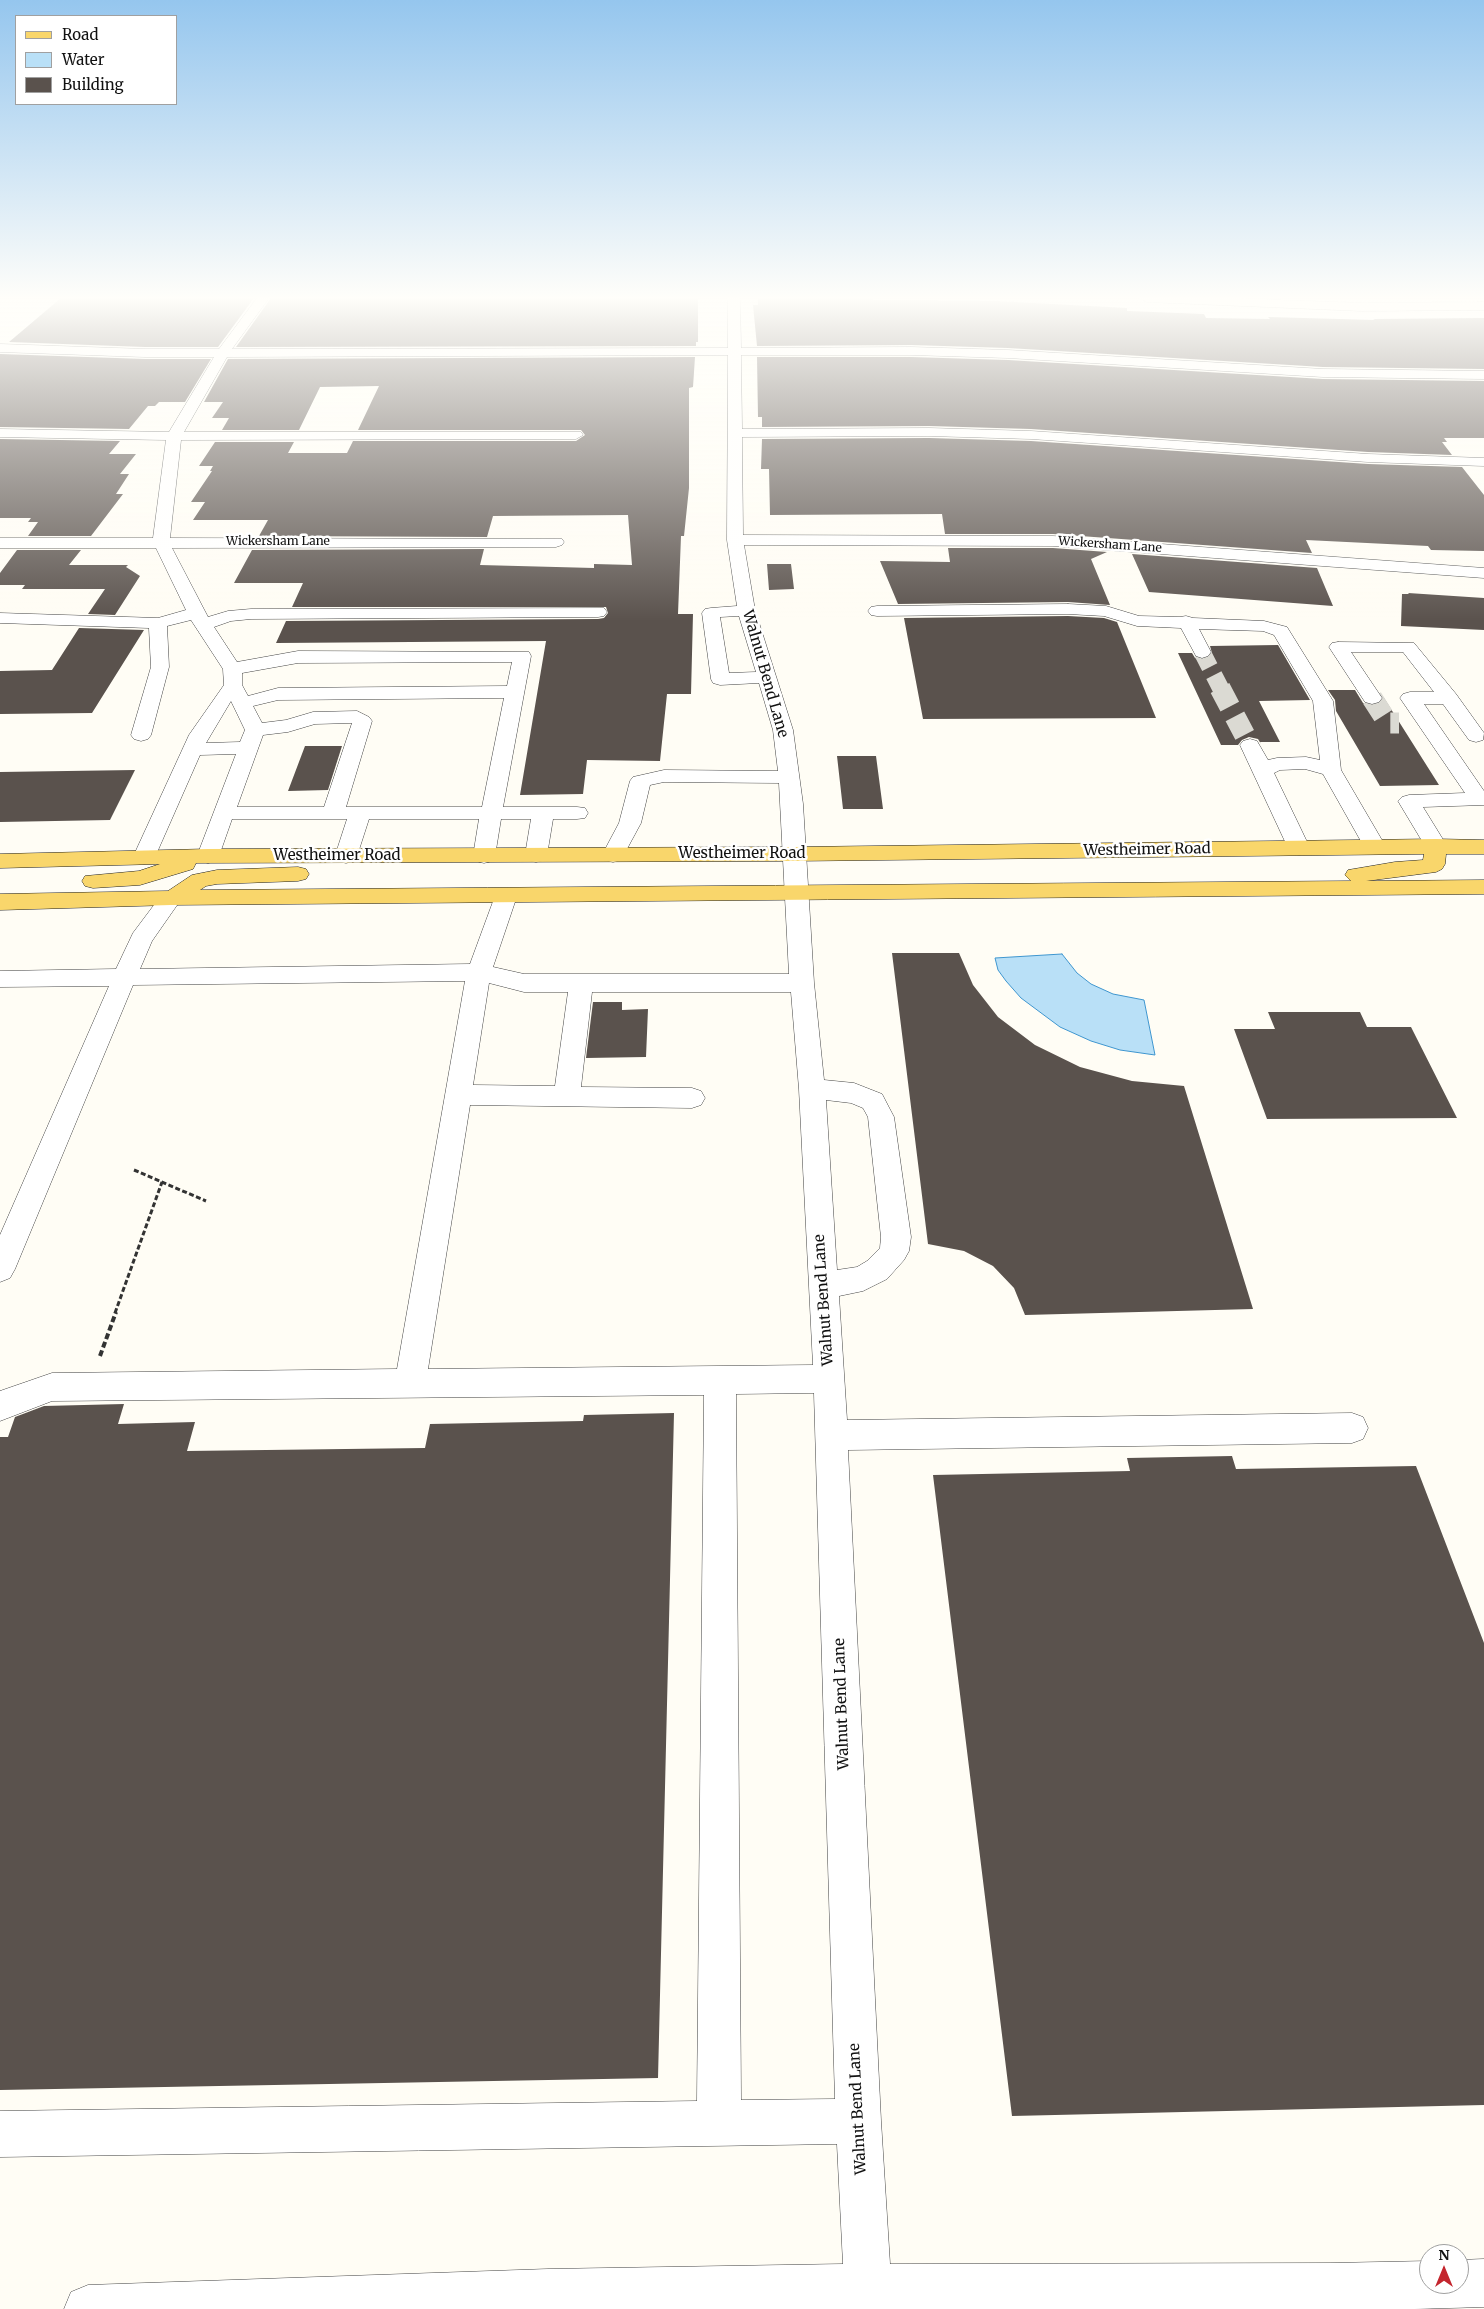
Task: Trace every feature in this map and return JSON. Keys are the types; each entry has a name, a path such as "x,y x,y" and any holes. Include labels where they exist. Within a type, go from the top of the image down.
{"main road":[{"path":"1266,890 1395,869 1428,867 1434,864 1436,846"},
{"name":"Westheimer Road","path":"0,861 208,856 794,854 1484,847"},
{"path":"171,898 200,880 217,877 364,871 440,855"},
{"path":"0,893 140,878 208,856"},
{"path":"1456,888 1484,872"},
{"path":"0,902 171,898 1484,887"}],"street":[{"path":"191,406 174,436 161,542 199,619 232,677 242,703 252,739 208,856"},
{"name":"Walnut Bend Lane","path":"736,406 735,540 746,610 784,730 789,777 802,983 812,1089 829,1379 858,2121 868,2299"},
{"path":"736,433 929,432 1030,435 1368,458 1484,462"},
{"path":"0,433 174,436 576,435"},
{"name":"Wickersham Lane","path":"735,540 1053,542 1484,573"},
{"name":"Wickersham Lane","path":"0,543 556,542"},
{"path":"877,611 1068,609 1106,611 1137,620 1264,626 1281,632 1324,701 1331,770 1376,847"},
{"path":"746,610 711,613 720,679 767,677"},
{"path":"0,618 158,623 251,614 598,612"},
{"path":"1186,621 1202,652"},
{"path":"140,735 160,667 158,623"},
{"path":"1372,698 1338,647 1408,647 1449,698 1476,736"},
{"path":"144,857 199,735 232,677 298,657 522,656 484,856"},
{"path":"242,703 278,694 515,692"},
{"path":"1449,698 1410,698 1417,723 1482,799"},
{"path":"193,749 252,739 313,718 358,717 362,721 333,813"},
{"path":"1250,745 1299,848"},
{"path":"1263,770 1277,764 1306,763 1331,770"},
{"path":"613,855 635,810 640,781 664,776 789,777"},
{"path":"1436,846 1409,801 1482,799"},
{"path":"225,813 577,813"},
{"path":"346,856 360,813"},
{"path":"536,855 543,813"},
{"path":"410,1383 480,972 506,896"},
{"path":"0,1269 141,940 171,898"},
{"path":"0,979 480,972 524,983 802,983"},
{"path":"567,1096 581,983"},
{"path":"812,1089 854,1093 873,1101 881,1117 896,1237 894,1251 888,1261 877,1270 863,1278 823,1286"},
{"path":"458,1095 692,1098"},
{"path":"719,2123 720,1379"},
{"path":"0,1406 52,1387 829,1379"},
{"path":"831,1434 1352,1428"},
{"path":"0,2134 858,2121"},
{"path":"1469,2284 1484,2283"},
{"path":"88,2309 547,2301 719,2291 868,2299 1419,2285"}],"path":[{"path":"134,1170 206,1202"},
{"path":"89,1387 162,1182"}],"water":[{"path":"1062,954 1077,973 1091,984 1113,994 1144,1000 1155,1055 1120,1050 1091,1041 1060,1027 1021,998 998,970 995,958"}],"building":[{"path":"0,406 155,406 148,406 129,429 0,427"},
{"path":"220,406 311,406 299,430 222,430 229,418 212,418"},
{"path":"370,406 689,406 689,488 684,536 681,536 678,614 693,614 691,694 667,694 660,761 587,760 583,794 520,795 546,641 276,643 286,621 598,619 604,618 608,613 606,607 292,607 303,583 234,583 252,550 484,549 480,565 594,568 594,564 632,565 628,515 493,516 487,537 259,536 268,520 193,520 205,502 191,502 212,471 210,471 213,466 199,466 215,442 294,442 288,453 347,453 353,441 576,441 585,435 581,430 358,430"},
{"path":"758,406 1484,406 1484,438 1444,438 1447,442 1442,442 1452,455 1368,452 1031,429 929,426 762,427 762,417 758,417"},
{"path":"929,438 1031,441 1368,464 1462,467 1484,495 1484,551 1431,550 1428,546 1306,540 1312,553 1053,534 945,534 942,514 770,515 769,469 761,469 762,439"},
{"path":"0,439 120,441 109,454 136,454 120,474 129,474 116,494 123,494 91,536 28,536 38,522 28,522 31,518 0,518"},
{"path":"948,548 1053,548 1107,552 1091,559 1110,605 1068,602 898,604 880,561 950,562"},
{"path":"17,550 81,550 69,565 128,565 126,567 140,576 115,615 88,614 105,589 22,589 25,585 0,585 0,573"},
{"path":"1132,554 1317,568 1333,606 1149,592"},
{"path":"767,564 791,564 794,589 769,590"},
{"path":"1402,594 1484,598 1484,630 1401,626"},
{"path":"1068,616 1104,618 1117,622 1156,718 923,719 904,618"},
{"path":"79,628 144,630 92,713 0,714 0,671 52,670"},
{"path":"1278,645 1310,700 1259,701 1280,742 1260,742 1261,744 1258,739 1249,737 1242,740 1238,745 1221,745 1178,653 1192,653 1195,658 1203,660 1209,658 1212,653 1210,646"},
{"path":"1328,690 1355,690 1363,703 1371,706 1380,704 1384,698 1439,785 1380,786 1336,711 1335,700"},
{"path":"305,746 342,746 328,790 288,791"},
{"path":"837,756 876,756 883,809 843,809"},
{"path":"135,770 110,820 0,822 0,772"},
{"path":"892,953 959,953 973,985 998,1017 1035,1045 1080,1067 1132,1081 1184,1086 1253,1309 1025,1315 1014,1288 993,1266 964,1251 928,1244"},
{"path":"593,1002 622,1002 622,1010 648,1009 646,1057 586,1058"},
{"path":"1268,1012 1360,1012 1367,1027 1411,1027 1457,1118 1267,1119 1234,1029 1275,1029"},
{"path":"124,1404 118,1424 195,1422 187,1451 425,1448 430,1424 583,1421 584,1415 674,1413 658,2078 0,2090 0,1437 8,1437 15,1417 44,1406"},
{"path":"1232,1456 1236,1469 1416,1466 1484,1643 1484,2105 1012,2116 933,1475 1130,1471 1127,1458"}],"tunnel":[{"path":"1202,652 1221,689"},
{"path":"1220,688 1250,745"},
{"path":"1372,698 1388,723 1399,723"}]}
